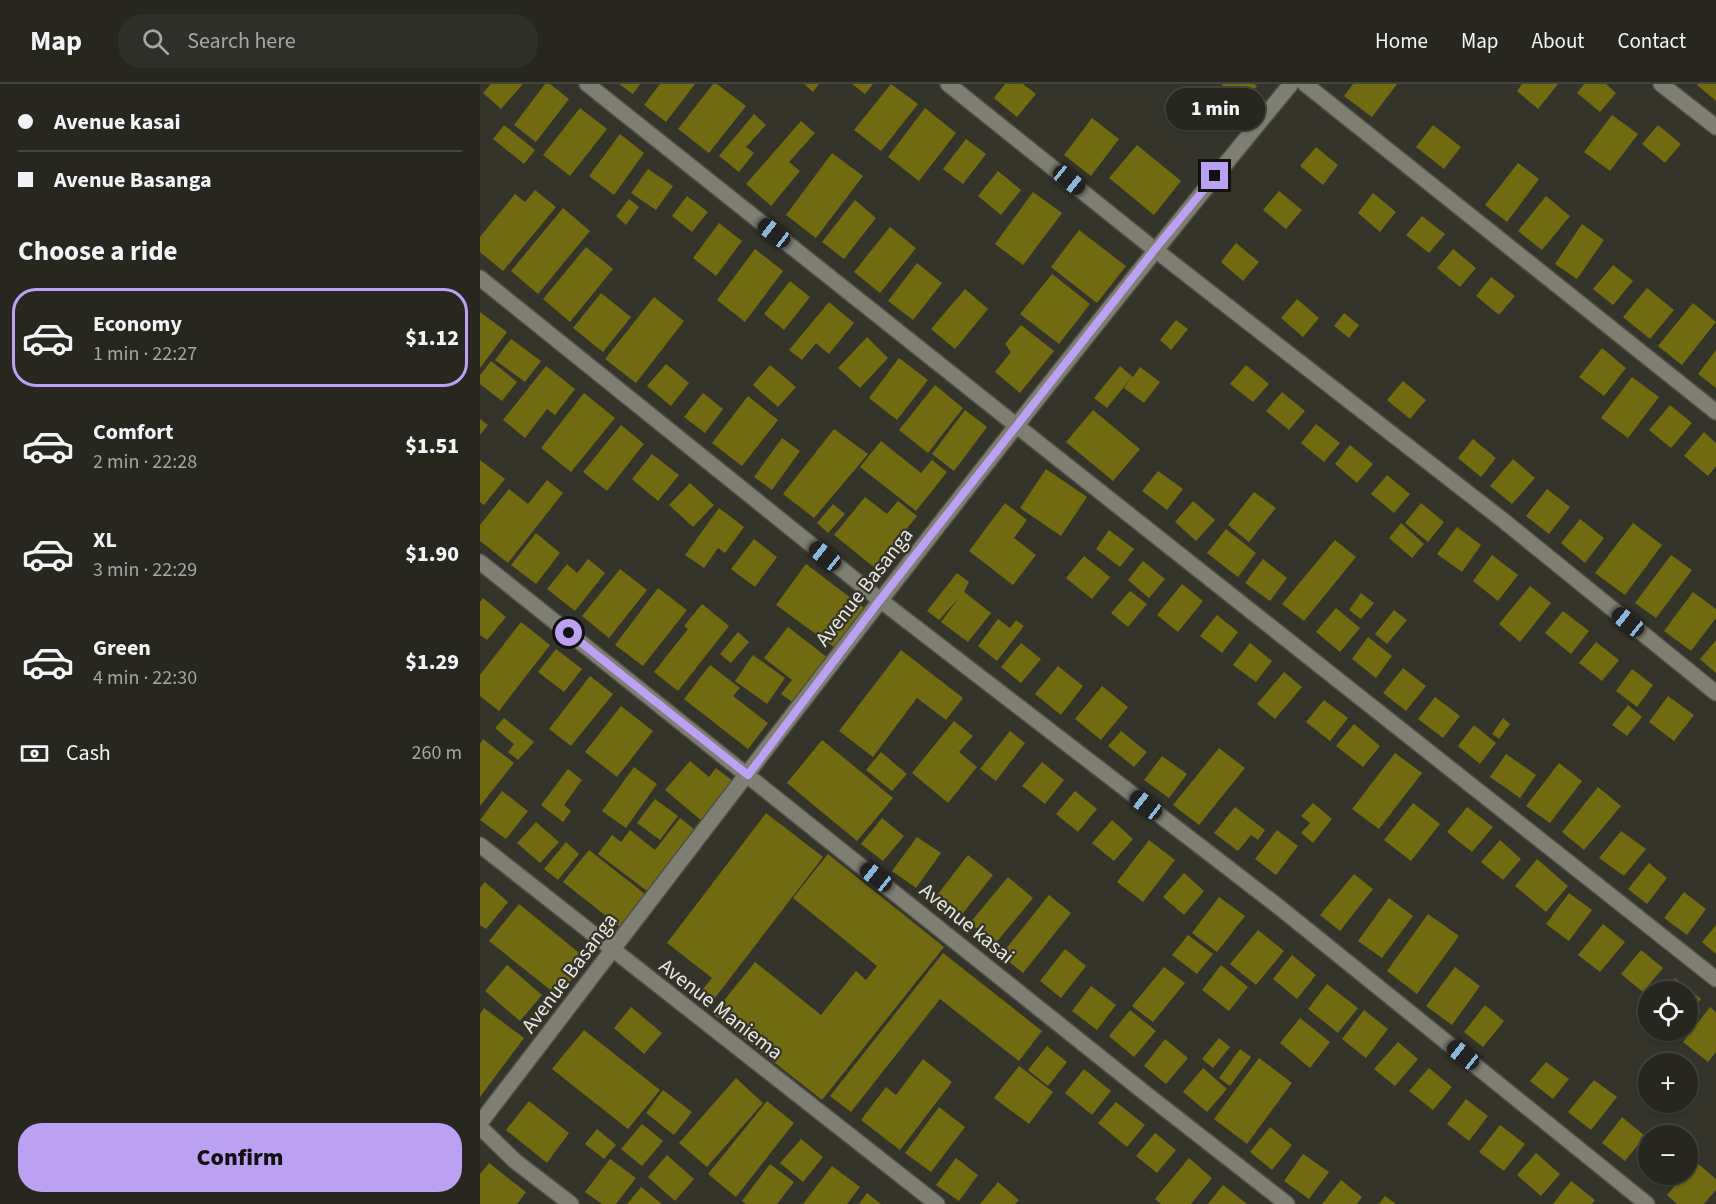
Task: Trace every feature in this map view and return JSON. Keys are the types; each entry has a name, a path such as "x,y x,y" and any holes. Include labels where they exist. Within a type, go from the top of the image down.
{"street":[{"path":"588,84 1716,979"},
{"path":"948,84 1155,249 1504,521 1716,693"},
{"name":"Avenue Basanga","path":"480,1125 880,600 1155,249 1291,84"},
{"path":"1305,84 1716,412"},
{"path":"1661,84 1716,127"},
{"path":"480,278 880,600 1279,907 1647,1204"},
{"name":"Avenue kasai","path":"480,562 1287,1204"},
{"name":"Avenue Maniema","path":"480,845 612,951 937,1204"},
{"path":"480,1125 515,1161 571,1204"}],"building":[{"path":"491,84 523,84 501,109 483,93"},
{"path":"545,84 550,84 569,99 536,142 514,125"},
{"path":"619,84 640,84 633,94"},
{"path":"660,84 695,84 666,122 644,105"},
{"path":"713,84 717,84 746,106 709,153 678,129"},
{"path":"804,84 819,84 813,92"},
{"path":"852,84 873,84 865,94"},
{"path":"891,84 918,104 881,151 854,130"},
{"path":"1005,84 1023,84 1036,94 1017,117 994,98"},
{"path":"1223,84 1254,84 1257,86 1227,122 1206,105"},
{"path":"1353,84 1397,84 1372,117 1344,96"},
{"path":"1522,84 1558,84 1538,109 1517,91"},
{"path":"1584,84 1606,84 1616,93 1600,112 1577,93"},
{"path":"1716,84 1716,101 1697,85"},
{"path":"580,108 607,129 570,176 543,155"},
{"path":"925,108 956,133 919,181 888,157"},
{"path":"754,114 766,125 746,147 754,153 739,172 719,156"},
{"path":"1612,115 1638,134 1610,171 1584,152"},
{"path":"1092,118 1119,139 1091,176 1064,155"},
{"path":"801,121 815,133 789,162 800,171 771,206 746,184"},
{"path":"504,125 535,150 524,164 493,139"},
{"path":"1433,125 1461,147 1444,169 1416,147"},
{"path":"1658,125 1681,144 1665,163 1642,144"},
{"path":"620,134 644,153 614,195 589,176"},
{"path":"966,139 986,154 963,184 943,169"},
{"path":"1137,145 1181,181 1154,215 1109,178"},
{"path":"1316,147 1338,165 1323,185 1300,166"},
{"path":"832,153 863,176 816,238 786,215"},
{"path":"1518,163 1539,179 1507,222 1485,205"},
{"path":"648,169 673,186 656,210 631,193"},
{"path":"998,171 1021,190 1001,215 978,196"},
{"path":"535,190 556,207 503,271 480,252 480,237 515,194 525,202"},
{"path":"1279,191 1302,210 1286,229 1263,210"},
{"path":"1033,192 1062,213 1023,265 995,244"},
{"path":"1373,193 1396,212 1380,232 1358,213"},
{"path":"687,196 708,212 692,232 672,216"},
{"path":"1546,196 1570,216 1542,250 1518,231"},
{"path":"629,199 639,207 626,225 616,216"},
{"path":"855,200 876,218 844,259 822,242"},
{"path":"563,208 590,231 538,294 511,271"},
{"path":"1422,216 1445,234 1429,253 1406,235"},
{"path":"719,223 742,241 716,276 693,258"},
{"path":"1582,224 1604,240 1577,279 1555,264"},
{"path":"890,227 916,248 880,293 854,272"},
{"path":"1079,230 1126,266 1097,303 1051,267"},
{"path":"1236,243 1259,262 1243,281 1221,262"},
{"path":"586,247 613,269 570,322 543,299"},
{"path":"755,249 783,271 745,322 717,300"},
{"path":"1453,249 1476,268 1460,287 1437,268"},
{"path":"917,263 942,283 913,320 888,301"},
{"path":"1613,265 1633,281 1613,305 1593,289"},
{"path":"1052,274 1090,304 1059,344 1020,314"},
{"path":"1491,277 1515,296 1499,315 1476,296"},
{"path":"790,281 810,297 784,330 764,314"},
{"path":"1647,288 1674,310 1650,339 1623,317"},
{"path":"965,289 988,309 955,349 931,329"},
{"path":"601,293 631,317 603,352 573,328"},
{"path":"654,297 684,321 636,383 605,359"},
{"path":"1297,299 1319,318 1303,337 1281,318"},
{"path":"829,302 854,323 829,354 816,343 802,360 789,350"},
{"path":"1693,303 1716,322 1682,365 1658,346"},
{"path":"480,312 507,332 480,368"},
{"path":"1344,313 1359,325 1349,338 1334,326"},
{"path":"1176,320 1188,329 1171,350 1160,340"},
{"path":"1021,325 1054,351 1020,393 995,372 1011,352 1005,344"},
{"path":"867,337 888,358 860,388 838,368"},
{"path":"511,339 541,361 525,382 495,360"},
{"path":"1602,348 1626,368 1604,396 1579,377"},
{"path":"1716,350 1716,388 1698,374"},
{"path":"899,358 928,380 897,420 869,398"},
{"path":"491,361 517,382 502,401 480,384 480,375"},
{"path":"666,364 689,383 671,406 647,386"},
{"path":"770,365 796,387 778,407 753,385"},
{"path":"1246,365 1269,384 1253,402 1230,384"},
{"path":"546,366 575,389 555,415 547,409 525,438 503,420"},
{"path":"1120,366 1133,377 1140,367 1160,382 1144,403 1124,388 1131,378 1107,408 1094,398"},
{"path":"1632,377 1659,397 1628,438 1601,418"},
{"path":"1403,381 1426,400 1410,419 1387,400"},
{"path":"935,385 963,408 928,453 899,430"},
{"path":"1282,392 1305,411 1289,430 1266,411"},
{"path":"584,393 615,418 571,472 541,448"},
{"path":"703,393 723,409 705,433 684,417"},
{"path":"748,396 778,420 742,466 712,443"},
{"path":"1670,405 1692,423 1671,448 1649,430"},
{"path":"965,410 987,427 954,471 932,454"},
{"path":"1093,410 1140,449 1113,481 1066,442"},
{"path":"480,419 488,425 480,435"},
{"path":"1316,424 1340,443 1324,462 1301,443"},
{"path":"621,425 644,444 607,491 583,472"},
{"path":"834,429 868,454 814,518 783,494"},
{"path":"1704,432 1716,443 1716,466 1708,476 1684,456"},
{"path":"782,438 800,451 772,490 754,477"},
{"path":"1473,439 1496,458 1481,477 1458,458"},
{"path":"881,441 921,473 932,460 947,472 916,511 860,467"},
{"path":"1350,445 1373,464 1357,483 1335,464"},
{"path":"652,454 679,475 658,501 632,479"},
{"path":"1513,459 1535,478 1512,504 1490,486"},
{"path":"480,460 505,479 484,505 480,502"},
{"path":"1046,469 1087,497 1061,536 1020,508"},
{"path":"1158,471 1183,489 1167,510 1142,491"},
{"path":"1387,475 1410,494 1394,513 1371,494"},
{"path":"547,480 563,493 508,563 480,541 480,525 509,489 528,504"},
{"path":"690,483 714,505 693,527 669,505"},
{"path":"1547,489 1570,507 1549,534 1526,516"},
{"path":"1254,492 1276,508 1249,542 1228,525"},
{"path":"865,497 887,514 898,501 917,516 875,568 834,535"},
{"path":"1193,501 1215,520 1196,541 1175,522"},
{"path":"1005,503 1027,520 1014,538 1036,555 1013,585 969,551"},
{"path":"1421,503 1444,522 1428,542 1405,523"},
{"path":"833,504 845,514 828,533 817,523"},
{"path":"719,508 744,527 725,553 718,548 704,568 685,555"},
{"path":"1580,519 1604,538 1585,563 1561,543"},
{"path":"1401,523 1424,544 1412,558 1389,538"},
{"path":"1633,523 1662,545 1625,595 1595,573"},
{"path":"1457,527 1481,545 1462,572 1437,554"},
{"path":"1226,529 1256,553 1238,577 1207,553"},
{"path":"1109,530 1134,549 1120,567 1096,549"},
{"path":"536,533 560,553 536,584 511,565"},
{"path":"754,539 777,557 755,587 731,569"},
{"path":"1335,540 1356,557 1304,621 1282,604"},
{"path":"1492,555 1518,575 1498,601 1473,581"},
{"path":"1671,555 1692,570 1656,618 1635,603"},
{"path":"1084,556 1110,577 1092,599 1066,578"},
{"path":"588,559 605,573 575,611 547,589 567,564 577,573"},
{"path":"1263,559 1287,578 1270,601 1245,583"},
{"path":"1143,561 1165,579 1149,598 1128,580"},
{"path":"806,564 868,611 838,650 776,605"},
{"path":"620,569 647,590 609,638 582,616"},
{"path":"957,573 969,582 964,592 991,613 968,642 941,622 959,598 939,620 927,611"},
{"path":"1182,584 1203,601 1178,632 1157,615"},
{"path":"1530,586 1551,603 1520,642 1499,624"},
{"path":"658,588 687,610 643,666 615,645"},
{"path":"1130,591 1147,604 1128,627 1111,613"},
{"path":"1693,592 1716,609 1716,618 1691,651 1664,631"},
{"path":"1361,593 1374,603 1361,619 1349,610"},
{"path":"483,598 506,617 487,640 480,635 480,602"},
{"path":"702,604 729,626 678,691 654,672 688,629 684,626"},
{"path":"1336,608 1360,628 1340,652 1316,632"},
{"path":"1394,610 1407,620 1387,644 1375,634"},
{"path":"1563,611 1589,631 1571,654 1545,633"},
{"path":"1217,615 1238,632 1222,653 1200,636"},
{"path":"998,619 1010,628 1016,620 1024,626 997,661 978,646"},
{"path":"521,622 550,645 499,711 480,696 480,675"},
{"path":"788,627 828,658 794,703 781,694 792,680 764,658"},
{"path":"738,632 749,642 731,663 720,654"},
{"path":"1368,637 1392,656 1376,678 1352,659"},
{"path":"1716,640 1716,673 1700,659"},
{"path":"1596,642 1619,660 1602,681 1579,663"},
{"path":"1021,643 1041,659 1021,683 1001,667"},
{"path":"1250,643 1272,661 1256,682 1233,665"},
{"path":"556,649 582,669 564,692 538,672"},
{"path":"901,650 963,698 946,720 917,698 873,757 839,731"},
{"path":"753,655 785,678 767,704 735,681"},
{"path":"710,665 740,688 733,696 768,723 748,749 684,699"},
{"path":"1058,666 1083,686 1061,715 1035,694"},
{"path":"1403,668 1426,686 1406,711 1383,693"},
{"path":"1632,669 1653,685 1637,707 1616,691"},
{"path":"1284,672 1302,687 1275,719 1257,704"},
{"path":"590,676 613,694 571,746 549,729"},
{"path":"1102,686 1128,707 1101,740 1075,719"},
{"path":"1668,696 1694,715 1674,741 1649,722"},
{"path":"1435,697 1460,716 1443,738 1418,719"},
{"path":"1324,700 1348,718 1330,741 1306,722"},
{"path":"1628,705 1642,717 1627,736 1612,725"},
{"path":"621,706 653,731 617,777 585,752"},
{"path":"504,718 534,742 518,760 508,752 514,744 495,728"},
{"path":"1503,718 1510,724 1499,739 1492,734"},
{"path":"954,721 973,736 959,752 977,767 948,803 912,773"},
{"path":"1354,724 1380,746 1363,767 1336,746"},
{"path":"1474,725 1496,743 1480,764 1458,746"},
{"path":"1010,731 1025,743 996,781 980,769"},
{"path":"1121,731 1147,752 1134,767 1108,746"},
{"path":"483,739 514,763 480,806 480,744"},
{"path":"822,740 893,798 857,841 787,783"},
{"path":"1219,748 1245,768 1199,825 1173,805"},
{"path":"881,752 907,774 892,791 866,770"},
{"path":"1395,753 1422,773 1379,829 1352,809"},
{"path":"1506,754 1536,775 1520,798 1490,777"},
{"path":"1162,756 1187,774 1169,798 1144,780"},
{"path":"690,761 709,777 716,768 734,782 702,821 665,790"},
{"path":"1042,762 1064,780 1045,804 1022,786"},
{"path":"1559,763 1582,781 1550,823 1526,806"},
{"path":"634,767 657,784 626,828 602,811"},
{"path":"568,769 582,780 564,805 571,811 563,822 541,805"},
{"path":"1598,787 1621,806 1584,850 1562,832"},
{"path":"502,791 528,811 506,839 480,820"},
{"path":"1075,791 1097,809 1078,832 1056,814"},
{"path":"655,799 678,816 660,840 637,823"},
{"path":"1313,803 1332,819 1313,843 1301,833 1310,823 1301,816"},
{"path":"1413,803 1440,824 1411,861 1384,840"},
{"path":"1235,807 1265,830 1258,840 1251,835 1238,851 1214,833"},
{"path":"1467,807 1493,827 1472,852 1447,832"},
{"path":"766,813 823,857 711,1003 699,994 712,978 667,943"},
{"path":"680,818 694,829 647,891 598,854 612,835 621,842 630,830 655,850"},
{"path":"882,818 904,836 883,861 861,844"},
{"path":"1112,820 1133,839 1114,861 1092,843"},
{"path":"536,822 559,842 540,863 517,843"},
{"path":"1277,830 1298,846 1276,875 1255,859"},
{"path":"1621,831 1646,849 1624,876 1599,858"},
{"path":"917,837 941,853 916,888 892,871"},
{"path":"1149,840 1175,860 1143,902 1117,882"},
{"path":"1500,840 1521,859 1503,880 1481,862"},
{"path":"566,842 579,854 558,880 544,869"},
{"path":"589,850 645,894 620,927 563,882"},
{"path":"828,854 944,947 822,1100 713,1014 755,962 821,1015 856,971 866,980 877,966 793,898"},
{"path":"968,855 993,875 956,922 931,903"},
{"path":"1537,859 1568,886 1546,912 1515,886"},
{"path":"1649,863 1667,878 1647,904 1628,889"},
{"path":"1184,873 1204,891 1184,915 1163,897"},
{"path":"1354,874 1373,889 1340,931 1320,915"},
{"path":"1008,877 1033,898 995,944 970,923"},
{"path":"485,882 508,902 486,929 480,925 480,888"},
{"path":"1684,892 1706,909 1687,935 1664,918"},
{"path":"1569,893 1592,910 1569,941 1546,924"},
{"path":"1049,895 1071,913 1023,973 1001,955"},
{"path":"1219,897 1245,916 1217,952 1192,933"},
{"path":"1389,898 1413,916 1382,958 1358,941"},
{"path":"519,904 588,960 558,996 489,941"},
{"path":"1428,914 1459,936 1417,994 1387,971"},
{"path":"1603,924 1625,942 1600,972 1578,955"},
{"path":"1716,925 1716,954 1702,942"},
{"path":"1258,930 1284,951 1256,985 1230,964"},
{"path":"1188,935 1213,954 1197,974 1172,955"},
{"path":"1065,949 1086,966 1061,998 1040,981"},
{"path":"1641,950 1663,968 1652,981 1638,981 1638,988 1621,974"},
{"path":"943,953 1042,1031 1019,1061 940,999 851,1112 830,1096"},
{"path":"1292,955 1316,975 1297,999 1273,979"},
{"path":"507,965 542,995 520,1021 485,991"},
{"path":"1221,965 1248,987 1229,1011 1202,990"},
{"path":"1164,967 1185,983 1153,1022 1132,1006"},
{"path":"1455,967 1480,986 1452,1025 1426,1006"},
{"path":"1327,984 1358,1008 1338,1033 1308,1009"},
{"path":"1091,986 1116,1005 1097,1030 1072,1011"},
{"path":"1485,1005 1504,1021 1483,1047 1464,1032"},
{"path":"631,1007 662,1033 644,1054 614,1028"},
{"path":"1710,1007 1716,1012 1716,1052 1708,1062 1683,1042 1698,1041 1698,1023"},
{"path":"484,1008 524,1038 480,1097 480,1014"},
{"path":"1130,1010 1156,1031 1134,1057 1109,1036"},
{"path":"1364,1010 1388,1029 1366,1058 1342,1039"},
{"path":"1300,1018 1330,1042 1310,1068 1280,1043"},
{"path":"584,1030 660,1090 628,1129 552,1069"},
{"path":"1219,1038 1230,1047 1213,1068 1202,1059"},
{"path":"1165,1039 1188,1058 1166,1084 1144,1066"},
{"path":"1398,1042 1418,1059 1395,1086 1374,1069"},
{"path":"1047,1046 1067,1062 1048,1086 1028,1070"},
{"path":"1240,1049 1251,1057 1230,1086 1219,1078"},
{"path":"1259,1058 1292,1083 1247,1144 1214,1119"},
{"path":"923,1059 952,1082 900,1150 861,1120 886,1087 896,1095"},
{"path":"1546,1062 1569,1079 1553,1099 1530,1081"},
{"path":"1019,1066 1053,1092 1029,1124 994,1098"},
{"path":"1203,1068 1227,1089 1207,1112 1183,1092"},
{"path":"1429,1068 1452,1087 1433,1110 1409,1091"},
{"path":"1084,1069 1111,1091 1092,1115 1065,1093"},
{"path":"736,1078 763,1103 707,1167 679,1143"},
{"path":"1594,1080 1617,1097 1591,1130 1568,1112"},
{"path":"663,1090 692,1112 674,1135 646,1113"},
{"path":"1466,1099 1488,1116 1469,1141 1447,1124"},
{"path":"529,1101 569,1133 547,1163 506,1130"},
{"path":"767,1101 794,1123 736,1197 708,1174"},
{"path":"1116,1102 1145,1125 1127,1147 1098,1123"},
{"path":"939,1107 965,1127 931,1172 905,1153"},
{"path":"1622,1117 1638,1130 1638,1145 1625,1161 1602,1143"},
{"path":"642,1124 663,1141 642,1166 621,1149"},
{"path":"1500,1125 1525,1144 1504,1171 1479,1152"},
{"path":"1270,1127 1292,1145 1272,1170 1250,1152"},
{"path":"597,1129 616,1145 604,1159 585,1144"},
{"path":"1155,1133 1176,1150 1157,1173 1136,1156"},
{"path":"801,1139 823,1157 803,1182 780,1163"},
{"path":"1536,1153 1560,1174 1541,1196 1517,1175"},
{"path":"1303,1154 1329,1172 1309,1199 1284,1181"},
{"path":"667,1155 694,1179 675,1201 648,1177"},
{"path":"956,1158 978,1175 959,1201 936,1185"},
{"path":"1189,1158 1212,1178 1191,1204 1161,1204 1155,1199"},
{"path":"610,1159 636,1178 616,1204 602,1204 585,1192"},
{"path":"489,1163 526,1192 517,1204 480,1204 480,1174"},
{"path":"770,1164 794,1182 777,1204 746,1204 742,1201"},
{"path":"1698,1164 1716,1179 1716,1190 1704,1204 1677,1204 1667,1195 1676,1185 1698,1185"},
{"path":"832,1166 860,1187 847,1204 803,1204"},
{"path":"1341,1180 1362,1197 1357,1204 1322,1204"},
{"path":"1571,1181 1595,1200 1592,1204 1553,1204"},
{"path":"998,1182 1019,1200 1015,1204 980,1204"},
{"path":"1223,1185 1247,1204 1208,1204"},
{"path":"641,1187 662,1204 627,1204"},
{"path":"867,1193 881,1204 859,1204"},
{"path":"1385,1196 1396,1204 1379,1204"}],"route":[{"path":"569,633 748,775 880,600 1155,249 1215,176"}]}
